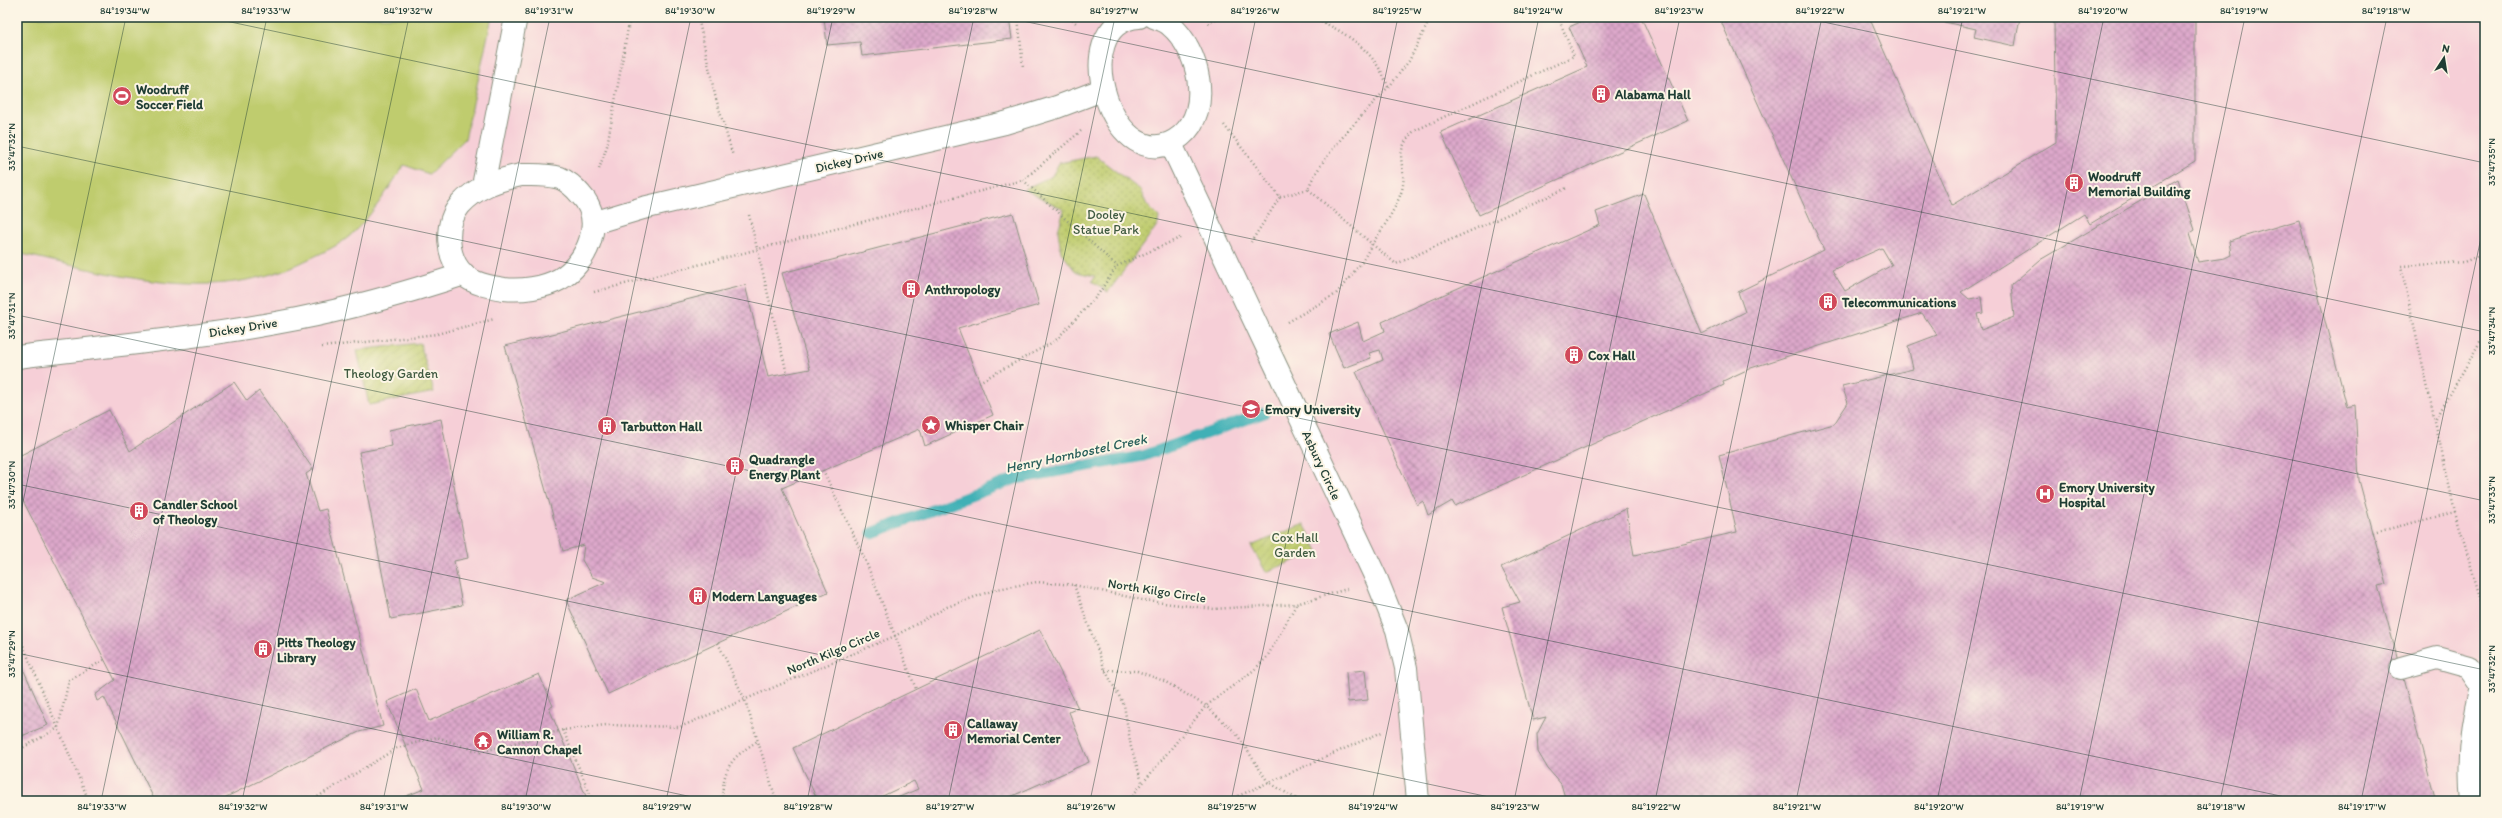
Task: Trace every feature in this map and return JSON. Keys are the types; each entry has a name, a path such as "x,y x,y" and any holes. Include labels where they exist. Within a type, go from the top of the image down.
{"street":[{"path":"483,186 516,17"},
{"path":"1133,17 1114,29 1105,43 1100,73 1102,90 1109,108 1118,123 1135,139 1152,146 1171,144 1189,130 1196,114 1200,96 1199,80 1186,42 1170,24 1154,17"},
{"name":"Dickey Drive","path":"591,213 742,186 1005,123 1057,107 1102,90"},
{"name":"Asbury Circle","path":"1171,144 1356,540 1377,580 1397,630 1406,668 1418,801"},
{"path":"521,175 540,175 560,178 577,190 591,213 591,240 584,254 573,269 559,279 540,286 505,289 475,282 464,274 453,259 450,246 452,221 459,206 483,186 521,175"},
{"name":"Dickey Drive","path":"17,357 144,342 296,319 355,306 464,274"},
{"path":"2401,668 2437,658 2469,667 2482,686 2475,713 2469,771 2472,801"}],"path":[{"path":"591,213 607,146 630,17"},
{"path":"698,17 728,137"},
{"path":"1018,17 1023,67"},
{"path":"1069,17 1076,23"},
{"path":"1312,17 1367,50 1384,74 1388,87"},
{"path":"1308,189 1312,179 1323,164 1409,61 1431,17"},
{"path":"1286,323 1336,294 1362,262 1389,219 1402,191 1403,174 1400,156 1405,140 1414,131 1574,56 1558,17"},
{"path":"1223,123 1280,198"},
{"path":"1087,127 1023,180 1117,266"},
{"path":"742,186 787,374"},
{"path":"1308,189 1396,264 1567,188"},
{"path":"1251,242 1280,198 1308,189"},
{"path":"979,382 1055,341 1097,296 1117,266 1210,225"},
{"path":"2485,253 2464,262 2401,266 2455,512 2485,614"},
{"path":"2435,419 2485,333"},
{"path":"823,470 866,562 916,689"},
{"path":"2373,533 2455,512"},
{"name":"North Kilgo Circle","path":"311,801 397,748 436,737 480,752 563,730 606,725 680,727 895,636 947,607 997,589 1037,582 1074,585 1147,601 1214,609 1296,604 1377,580"},
{"path":"1074,585 1105,670 1124,705 1131,747 1142,782"},
{"path":"1128,801 1142,782 1206,706 1254,670 1267,657 1296,604"},
{"path":"17,632 89,801"},
{"path":"718,643 745,700 759,740 775,796 779,801"},
{"path":"17,751 58,728 69,680 104,660"},
{"path":"1105,670 1137,671 1164,682 1206,706 1236,733 1268,782 1300,801"},
{"path":"1227,801 1411,720"},
{"path":"563,730 593,801"},
{"path":"722,801 723,784 733,759 759,740"}],"shaded area":[{"name":"Emory University","path":"17,17 2485,17 2485,801 17,801"}],"green space":[{"path":"17,17 492,17 465,139 429,174 404,165 381,200 361,225 344,241 321,254 273,274 236,282 200,284 164,282 127,277 17,253"},
{"name":"Dooley Statue Park","path":"1096,156 1140,190 1147,205 1159,217 1158,224 1108,292 1092,281 1095,276 1076,272 1061,252 1058,231 1064,210 1024,189 1052,176 1059,163"},
{"name":"Theology Garden","path":"420,343 434,392 369,405 357,350"},
{"name":"Cox Hall Garden","path":"1304,524 1318,551 1266,572 1251,546"}],"building":[{"path":"824,17 1009,17 1012,39 862,56 860,42 827,45"},
{"name":"Alabama Hall","path":"1592,17 1641,17 1688,121 1479,215 1441,132 1587,67 1569,27"},
{"name":"Emory University Hospital","path":"1719,17 1869,17 1952,205 2056,142 2054,22 2036,17 2195,17 2195,161 2090,224 2084,214 1961,292 1969,299 1981,297 1983,313 1977,314 1981,330 2014,317 2011,285 2040,260 2178,179 2195,230 2189,234 2198,262 2225,258 2231,255 2229,241 2299,220 2347,407 2355,405 2359,480 2387,584 2378,586 2436,801 1566,801 1561,784 1548,769 1538,752 1537,734 1546,717 1533,720 1502,607 1520,602 1501,567 1626,509 1634,555 1737,532 1719,455 1834,424 1848,403 1842,386 1913,369 1908,346 1937,335 1922,313 1751,368 1723,381 1724,385 1455,506 1452,501 1428,515 1423,501 1417,505 1356,372 1383,360 1380,350 1369,353 1371,358 1344,368 1329,334 1358,322 1363,341 1385,331 1382,322 1600,225 1596,212 1644,194 1702,334 1745,312 1738,292 1824,250","holes":["1882,248 1892,265 1845,291 1832,270"]},
{"path":"1922,17 2020,17 2015,46 1974,37 1976,29"},
{"path":"1013,213 1039,305 958,328 993,415 925,446 920,429 782,488 828,592 608,694 566,600 606,582 592,577 582,560 584,545 563,551 505,346 745,285 768,377 810,369 782,273"},
{"path":"234,382 247,401 259,391 313,469 306,474 318,511 326,509 383,726 359,732 218,801 155,801 104,697 97,701 95,695 115,680 17,489 17,457 109,410 130,451"},
{"path":"441,419 468,558 454,561 462,605 391,619 359,452 392,446 389,430"},
{"name":"Callaway Memorial Center","path":"1040,630 1078,708 1069,712 1089,762 1001,801 890,801 918,789 914,781 872,801 818,801 793,748"},
{"path":"17,655 48,725 17,738"},
{"path":"1365,670 1368,700 1348,702 1346,672"},
{"name":"William R. Cannon Chapel","path":"539,674 553,706 549,708 588,801 394,801 424,789 387,702 416,689 429,721"}],"waterway":[{"name":"Henry Hornbostel Creek","path":"872,533 1015,479 1143,456 1264,413"}],"place":[{"name":"Alabama Hall","path":"1601,94"},
{"name":"Woodruff Soccer Field","path":"122,96"},
{"name":"Woodruff Memorial Building","path":"2074,183"},
{"name":"Anthropology","path":"911,289"},
{"name":"Telecommunications","path":"1828,302"},
{"name":"Cox Hall","path":"1574,355"},
{"name":"Emory University","path":"1251,409"},
{"name":"Whisper Chair","path":"931,425"},
{"name":"Tarbutton Hall","path":"607,426"},
{"name":"Quadrangle Energy Plant","path":"735,466"},
{"name":"Emory University Hospital","path":"2045,494"},
{"name":"Candler School of Theology","path":"139,511"},
{"name":"Modern Languages","path":"698,596"},
{"name":"Pitts Theology Library","path":"263,649"},
{"name":"Callaway Memorial Center","path":"953,730"},
{"name":"William R. Cannon Chapel","path":"483,741"}]}
